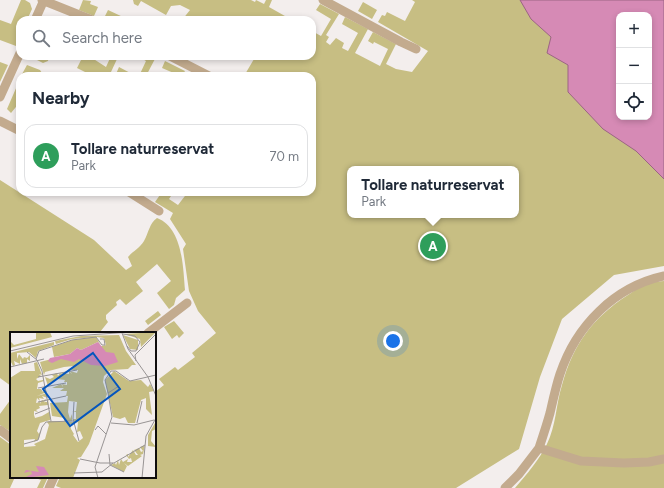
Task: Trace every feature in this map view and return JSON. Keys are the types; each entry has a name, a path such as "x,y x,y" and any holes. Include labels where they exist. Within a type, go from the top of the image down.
{"street":[{"path":"37,16 43,0 82,16"},
{"path":"323,0 416,49"},
{"path":"0,97 17,60"},
{"path":"178,60 201,72"},
{"path":"0,121 16,129"},
{"path":"135,196 159,211"},
{"path":"505,488 519,474 539,448 550,415 560,374 570,350 583,329 596,314 612,300 643,282 664,276"},
{"path":"149,332 187,303"},
{"path":"0,430 10,437"},
{"path":"539,448 581,461 624,463 664,460"},
{"path":"49,488 54,478"}],"shaded area":[{"path":"21,0 25,0 30,3 32,9 29,16 16,16 16,46 0,40 0,20 11,24"},
{"path":"83,0 91,1 90,4 98,7 94,16 79,10"},
{"path":"133,0 251,0 255,2 256,0 264,4 266,0 272,0 269,7 285,16 185,16 190,10 180,5 171,6 166,15 141,1 138,6 134,4"},
{"path":"412,0 664,0 664,266 614,275 562,319 540,377 519,449 456,488 61,488 56,486 60,478 156,478 156,391 164,385 159,379 175,367 178,370 195,357 192,353 216,333 198,311 189,291 183,249 186,244 170,219 173,213 155,202 159,196 171,196 169,199 178,205 185,196 316,196 316,72 246,72 253,60 316,60 316,33 321,36 331,19 316,10 320,4 339,14 326,35 329,37 326,42 330,45 336,38 344,43 342,48 348,51 358,33 342,24 345,17 368,29 355,53 380,66 388,49 374,42 373,44 368,41 373,32 396,44 386,64 396,69 412,72 428,51 378,22 382,15 385,16 387,12 405,21 415,2"},
{"path":"520,0 664,0 664,179 636,151 603,129 568,92 568,65 547,53 551,37 531,19"},
{"path":"363,2 377,10 372,19 358,11"},
{"path":"108,10 121,16 105,16"},
{"path":"37,60 48,60 43,63"},
{"path":"81,60 95,60 106,67 109,60 117,60 111,72 85,72 77,68"},
{"path":"144,60 154,60 148,72 141,72 146,61"},
{"path":"165,61 185,71 171,72 162,68"},
{"path":"0,62 8,65 0,82"},
{"path":"27,65 40,70 41,72 23,72"},
{"path":"119,67 128,72 117,72"},
{"path":"16,88 16,107 11,113 7,109"},
{"path":"0,180 16,190 16,196 25,196 94,240 126,270 132,266 128,257 146,238 154,220 157,218 166,223 177,239 182,260 185,290 176,298 174,305 169,309 157,293 171,281 157,264 136,282 143,291 126,305 120,299 116,302 117,305 106,315 108,322 100,332 10,332 10,385 0,378"},
{"path":"664,281 664,488 515,488 537,461 547,444 552,430 560,392 572,357 578,345 594,323 615,304 643,285"},
{"path":"158,311 161,315 148,325 145,321"},
{"path":"174,321 184,333 179,338 177,335 172,339 164,327"},
{"path":"10,400 10,431 0,425 0,414"},
{"path":"0,437 10,444 10,478 15,478 10,488 0,488"},
{"path":"36,478 48,478 43,488 37,488 41,480"}],"place":[{"name":"Tollare naturreservat","path":"433,246"}]}
